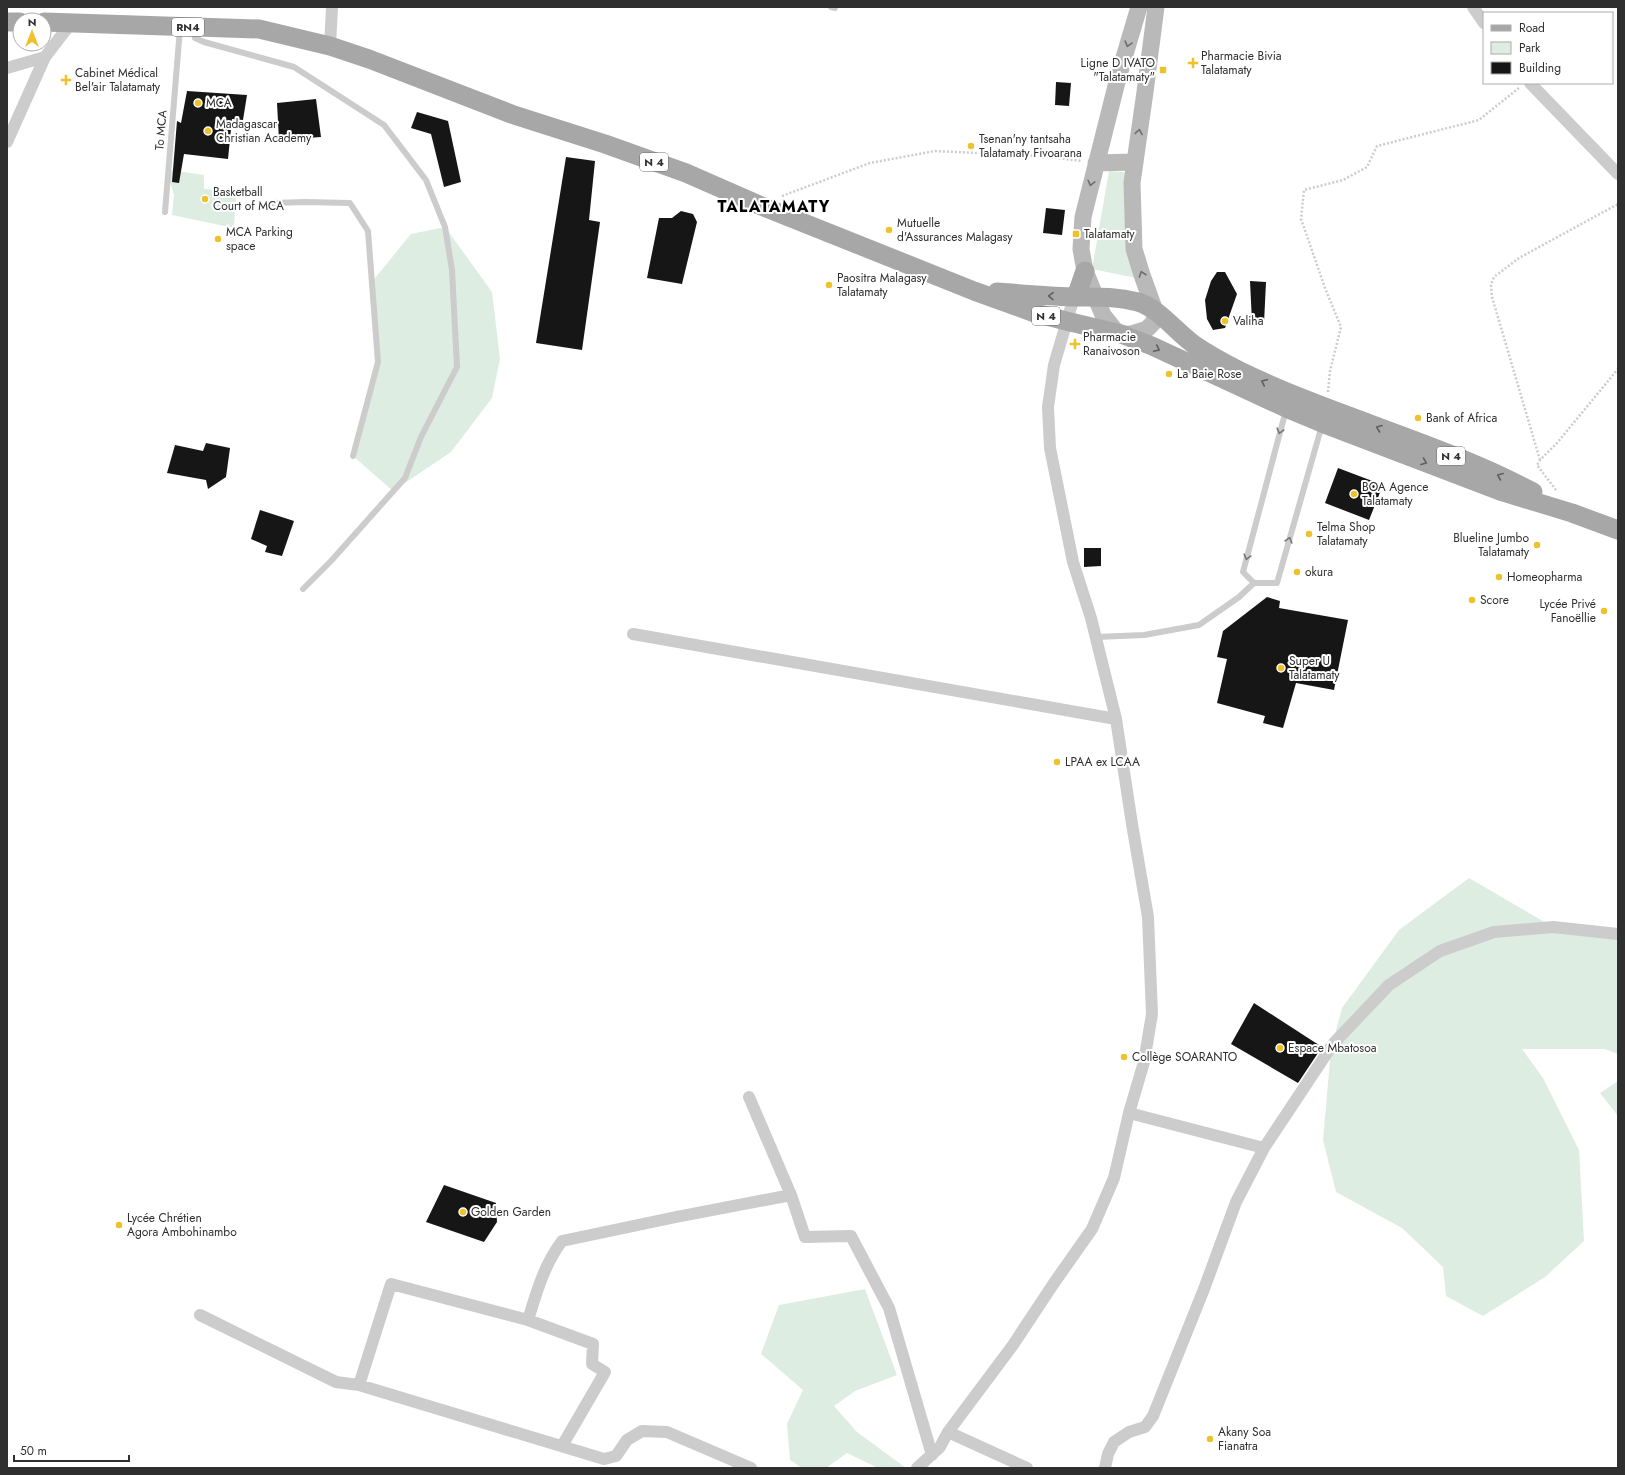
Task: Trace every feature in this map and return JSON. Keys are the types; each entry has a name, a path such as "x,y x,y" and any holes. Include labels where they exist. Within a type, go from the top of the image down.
{"main road":[{"path":"1139,7 1118,78 1083,217 1081,249 1085,271 1095,296 1107,320 1115,330 1121,334 1131,334 1147,329 1153,323 1155,318 1155,311 1134,249 1132,183 1156,7"},
{"name":"RN4","path":"52,22 259,29 330,46"},
{"name":"N 4","path":"330,46 369,59 514,115 605,144 686,173 974,291 1032,312 1121,334 1324,415 1462,460 1511,480 1572,513 1618,530"},
{"path":"1096,163 1134,162"},
{"path":"1074,297 1085,271"},
{"name":"N 4","path":"974,291 1074,297 1095,296 1140,302 1155,311 1196,346 1291,402"}],"street":[{"path":"330,46 332,7"},
{"path":"1473,7 1483,22"},
{"path":"7,142 45,57 71,22"},
{"path":"7,68 45,57"},
{"path":"1531,84 1618,174"},
{"path":"917,1468 940,1447 948,1432 1013,1345 1092,1229 1114,1178 1129,1113 1144,1062 1152,1014 1148,917 1116,719 1092,618 1073,562 1050,448 1048,407 1054,365 1074,297"},
{"path":"633,634 1116,719"},
{"path":"1105,1468 1108,1454 1114,1442 1129,1432 1145,1427 1153,1416 1204,1289 1236,1202 1264,1148 1333,1044 1389,985 1440,951 1494,932 1553,927 1618,934"},
{"path":"749,1098 791,1195 805,1237 851,1236 889,1308 932,1455"},
{"path":"1129,1113 1264,1148"},
{"path":"528,1320 541,1275 552,1253 562,1241 791,1195"},
{"path":"359,1385 391,1284 528,1320 593,1344 592,1364 605,1372 562,1446"},
{"path":"200,1316 336,1382 359,1385 604,1459 616,1456 627,1440 642,1431 667,1432 751,1468"},
{"path":"948,1432 1027,1468"}],"lane":[{"name":"To MCA","path":"165,212 187,27"},
{"path":"187,27 195,38 204,42 294,67 384,125 426,180 445,227 452,270 457,367 421,437 405,478 331,561 303,589"},
{"path":"272,204 305,202 350,204 368,231 378,362 353,456"},
{"path":"1254,583 1243,572 1291,402"},
{"path":"1096,637 1144,635 1199,625 1239,597 1254,583 1277,583 1324,415"}],"path":[{"path":"1324,415 1330,372 1341,327 1325,288 1302,219 1304,190 1343,180 1367,167 1377,146 1479,120 1524,84"},
{"path":"759,204 870,163 935,151 1039,156 1096,163"},
{"path":"1540,460 1492,297 1491,285 1494,277 1518,258 1618,204"},
{"path":"1572,513 1538,465 1540,460 1557,443 1618,369"}],"green space":[{"name":"Basketball Court of MCA","path":"170,170 204,175 204,189 236,191 234,228 172,215 174,195 170,182"},
{"path":"1109,171 1133,173 1136,278 1092,269"},
{"path":"445,227 492,292 500,359 492,398 451,452 393,491 353,456 378,362 371,283 411,234"},
{"path":"1469,878 1553,927 1618,934 1618,1054 1605,1049 1522,1049 1543,1078 1579,1150 1584,1241 1545,1277 1483,1316 1446,1296 1443,1267 1402,1228 1336,1192 1323,1140 1331,1049 1342,1008 1399,930"},
{"path":"1618,1081 1618,1116 1600,1093"},
{"path":"865,1289 897,1375 855,1391 834,1406 857,1432 906,1468 878,1468 847,1453 826,1468 802,1468 790,1460 787,1424 803,1390 761,1354 779,1305"}],"building":[{"path":"1056,82 1071,83 1069,106 1055,105"},
{"path":"187,91 247,95 243,120 232,119 228,159 184,154 179,183 172,182 177,121 181,123"},
{"path":"316,99 321,137 279,140 277,103"},
{"path":"417,112 448,121 461,182 444,187 431,134 411,128"},
{"path":"566,157 595,161 589,220 600,222 582,350 536,343"},
{"path":"1046,208 1065,210 1062,235 1043,233"},
{"path":"681,211 693,214 697,222 682,284 647,278 659,218 672,218"},
{"path":"1217,272 1225,272 1237,294 1225,328 1213,330 1207,319 1205,300 1211,281"},
{"path":"1250,281 1266,282 1264,323 1252,322"},
{"path":"206,443 230,448 226,477 208,489 206,480 167,473 175,445 203,451"},
{"name":"BOA Agence Talatamaty","path":"1338,468 1383,485 1369,520 1325,503"},
{"path":"260,510 294,521 282,556 265,552 267,546 251,539"},
{"path":"1084,548 1101,548 1101,566 1084,567"},
{"name":"Super U Talatamaty","path":"1267,597 1280,601 1279,608 1348,620 1334,690 1296,683 1283,728 1263,723 1265,716 1217,703 1227,659 1217,657 1223,631"},
{"name":"Espace Mbatosoa","path":"1254,1003 1322,1047 1298,1083 1231,1044"},
{"name":"Golden Garden","path":"444,1185 496,1203 497,1222 484,1242 426,1222"}],"place":[{"name":"Pharmacie Bivia Talatamaty","path":"1193,63"},
{"name":"Ligne D IVATO \"Talatamaty\"","path":"1163,70"},
{"name":"Cabinet Médical Bel'air Talatamaty","path":"66,80"},
{"name":"MCA","path":"198,103"},
{"name":"Madagascar Christian Academy","path":"208,131"},
{"name":"Tsenan'ny tantsaha Talatamaty Fivoarana","path":"971,146"},
{"name":"Basketball Court of MCA","path":"205,199"},
{"name":"Mutuelle d'Assurances Malagasy","path":"889,230"},
{"name":"Talatamaty","path":"1076,234"},
{"name":"MCA Parking space","path":"218,239"},
{"name":"Paositra Malagasy Talatamaty","path":"829,285"},
{"name":"Valiha","path":"1225,321"},
{"name":"Pharmacie Ranaivoson","path":"1075,344"},
{"name":"La Baie Rose","path":"1169,374"},
{"name":"Bank of Africa","path":"1418,418"},
{"name":"BOA Agence Talatamaty","path":"1354,494"},
{"name":"Telma Shop Talatamaty","path":"1309,534"},
{"name":"Blueline Jumbo Talatamaty","path":"1537,545"},
{"name":"okura","path":"1297,572"},
{"name":"Homeopharma","path":"1499,577"},
{"name":"Score","path":"1472,600"},
{"name":"Lycée Privé Fanoëllie","path":"1604,611"},
{"name":"Super U Talatamaty","path":"1281,668"},
{"name":"LPAA ex LCAA","path":"1057,762"},
{"name":"Espace Mbatosoa","path":"1280,1048"},
{"name":"Collège SOARANTO","path":"1124,1057"},
{"name":"Golden Garden","path":"463,1212"},
{"name":"Lycée Chrétien Agora Ambohinambo","path":"119,1225"},
{"name":"Akany Soa Fianatra","path":"1210,1439"}],"district":[{"name":"TALATAMATY","path":"774,206"}]}
